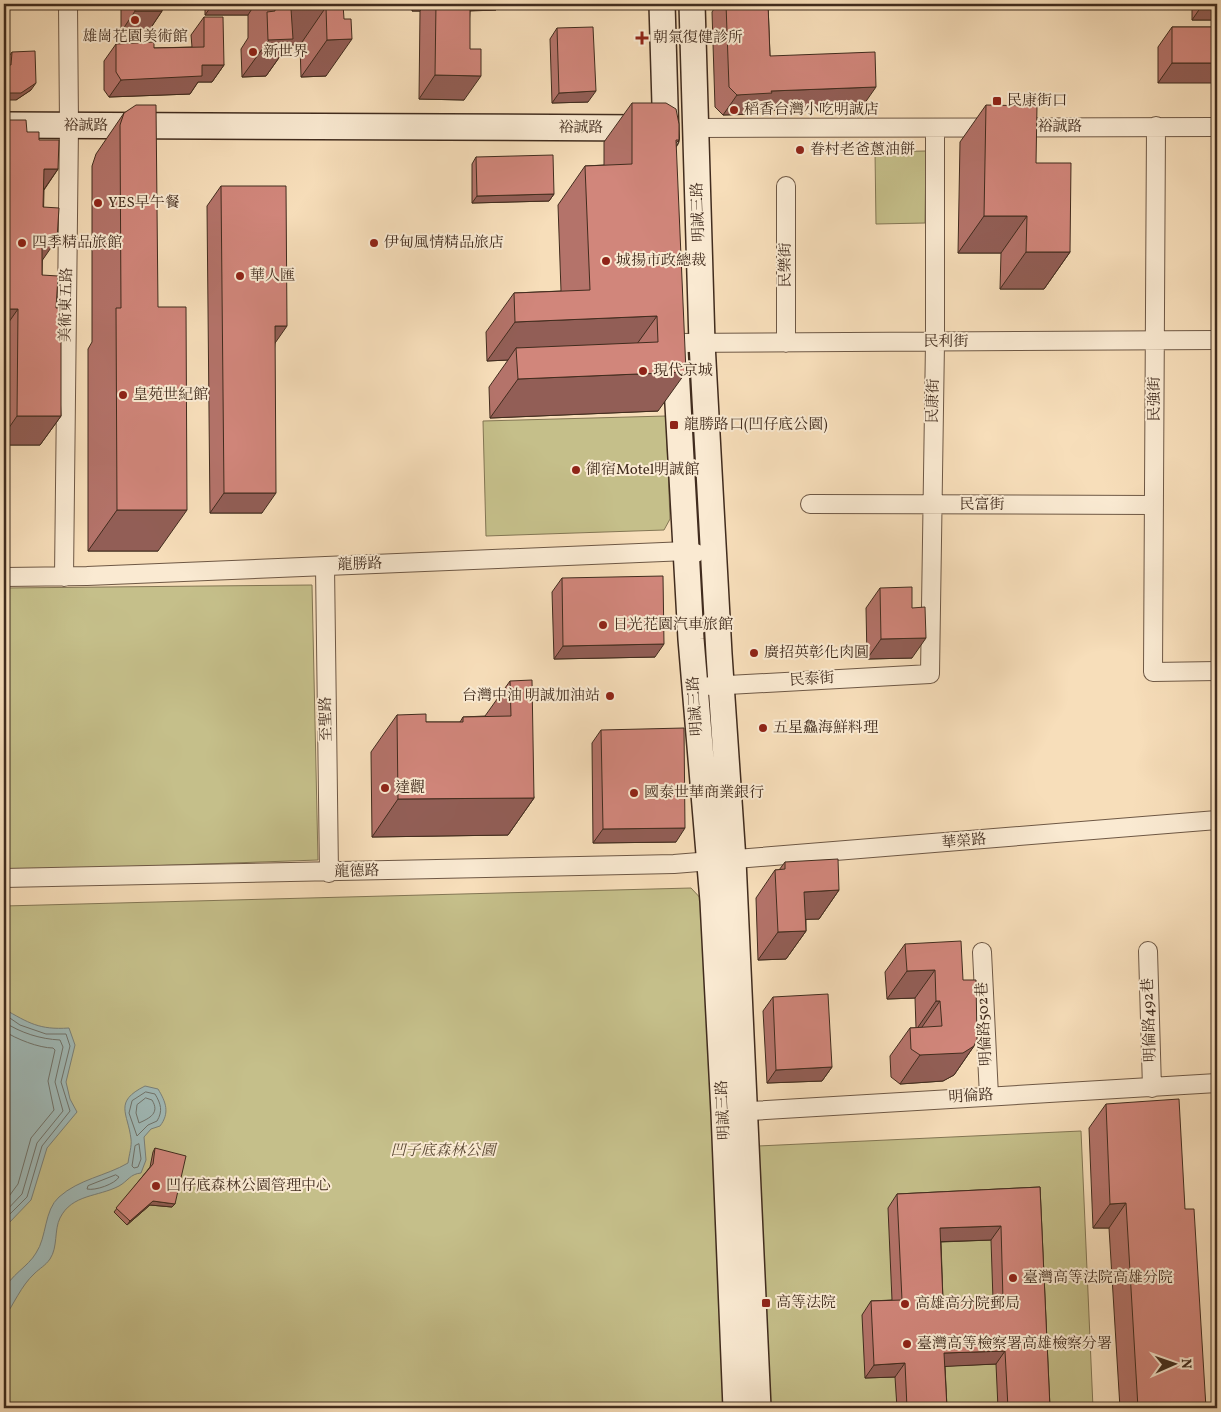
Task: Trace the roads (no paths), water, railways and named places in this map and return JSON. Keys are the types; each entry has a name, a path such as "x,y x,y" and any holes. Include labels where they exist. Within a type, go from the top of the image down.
{"street":[{"name":"美術東五路","path":"64,577 69,126 68,4"},
{"path":"662,4 666,157"},
{"name":"明誠三路","path":"692,4 702,342 716,559 721,686 722,861 735,1112 758,1408"},
{"name":"裕誠路","path":"4,125 665,128 1217,126"},
{"name":"民強街","path":"1156,126 1153,672 1217,671"},
{"name":"民康街","path":"930,674 935,342 935,128"},
{"name":"民樂街","path":"786,186 786,343"},
{"name":"明誠三路","path":"674,331 694,687 722,861"},
{"name":"民利街","path":"674,331 702,342 1217,340"},
{"name":"民富街","path":"810,504 1154,505"},
{"name":"龍勝路","path":"4,577 64,577 687,551 716,559"},
{"name":"至聖路","path":"325,566 329,873"},
{"name":"民泰街","path":"694,687 930,674"},
{"name":"華榮路","path":"722,861 1217,820"},
{"name":"龍德路","path":"4,878 329,873 722,861"},
{"name":"明倫路492巷","path":"1148,951 1152,1088"},
{"name":"明倫路502巷","path":"982,952 989,1096"},
{"name":"明倫路","path":"735,1112 1217,1083"},
{"name":"明誠三路","path":"735,1112 736,1408"}],"water":[{"path":"4,1009 42,1027 69,1028 75,1045 66,1082 70,1099 77,1112 47,1148 31,1200 8,1224 4,1225"},
{"path":"145,1086 158,1089 165,1103 166,1112 160,1126 151,1129 144,1137 146,1160 141,1173 134,1175 111,1190 78,1200 65,1210 58,1223 54,1249 50,1259 25,1284 4,1318 4,1291 10,1280 33,1258 40,1247 48,1216 54,1202 75,1186 128,1163 131,1142 125,1109 126,1103 129,1097"}],"place":[{"name":"雄崗花園美術館","path":"135,20"},
{"name":"朝氣復健診所","path":"642,38"},
{"name":"新世界","path":"253,52"},
{"name":"民康街口","path":"997,101"},
{"name":"稻香台灣小吃明誠店","path":"734,110"},
{"name":"眷村老爸蔥油餅","path":"800,150"},
{"name":"YES早午餐","path":"98,203"},
{"name":"四季精品旅館","path":"22,243"},
{"name":"伊甸風情精品旅店","path":"374,243"},
{"name":"城揚市政總裁","path":"606,261"},
{"name":"華人匯","path":"240,276"},
{"name":"現代京城","path":"643,371"},
{"name":"皇苑世紀館","path":"123,395"},
{"name":"龍勝路口(凹仔底公園)","path":"674,425"},
{"name":"御宿Motel明誠館","path":"576,470"},
{"name":"日光花園汽車旅館","path":"603,625"},
{"name":"廣招英彰化肉圓","path":"754,653"},
{"name":"台灣中油 明誠加油站","path":"610,696"},
{"name":"五星鱻海鮮料理","path":"763,728"},
{"name":"達觀","path":"385,788"},
{"name":"國泰世華商業銀行","path":"634,793"},
{"name":"凹仔底森林公園管理中心","path":"156,1186"},
{"name":"臺灣高等法院高雄分院","path":"1013,1278"},
{"name":"高等法院","path":"766,1303"},
{"name":"高雄高分院郵局","path":"905,1304"},
{"name":"臺灣高等檢察署高雄檢察分署","path":"907,1344"}],"park label":[{"name":"凹子底森林公園","path":"443,1151"}]}
